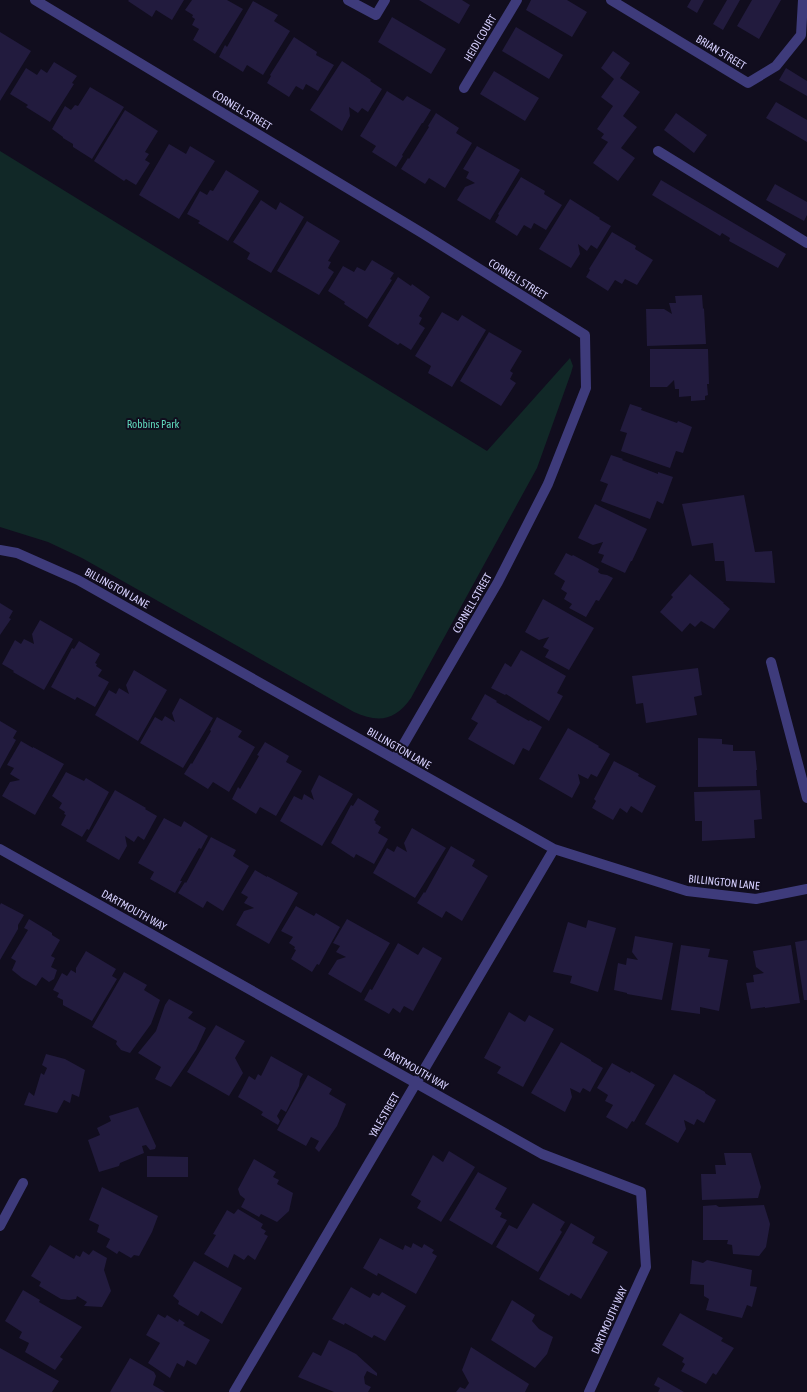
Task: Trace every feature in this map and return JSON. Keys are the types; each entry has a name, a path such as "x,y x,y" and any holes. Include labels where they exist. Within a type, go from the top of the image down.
{"street":[{"name":"CORNELL STREET","path":"36,0 422,233 585,335 586,388 548,484 498,582 395,759"},
{"path":"348,0 376,15 385,0"},
{"name":"HEIDI COURT","path":"464,88 517,0"},
{"name":"BRIAN STREET","path":"611,0 748,83 776,66 801,35 803,0"},
{"path":"658,151 807,243"},
{"name":"BILLINGTON LANE","path":"0,550 17,553 78,580 554,849 687,891 756,899 807,889"},
{"path":"771,662 807,798"},
{"name":"DARTMOUTH WAY","path":"0,849 417,1082 542,1154 641,1192 646,1267 589,1392"},
{"name":"YALE STREET","path":"234,1392 554,849"},
{"path":"0,1226 24,1183"}],"green space":[{"name":"Robbins Park","path":"0,151 487,451 570,358 573,366 571,373 537,468 411,698 399,711 386,718 371,718 354,712 82,558 48,542 0,527"}],"building":[{"path":"184,0 172,20 156,10 152,17 128,1"},
{"path":"192,0 227,0 243,9 215,54 193,40 199,29 192,25 195,19 192,17 193,15 185,10"},
{"path":"419,0 462,0 470,5 459,24"},
{"path":"531,0 567,0 587,12 572,37 526,10"},
{"path":"691,0 704,0 697,13 687,7"},
{"path":"727,0 740,0 723,30 713,24"},
{"path":"752,0 781,0 759,39 737,26"},
{"path":"253,1 278,15 274,21 290,31 263,75 247,65 243,72 219,57 225,45 227,47"},
{"path":"392,17 446,49 431,74 378,42"},
{"path":"516,27 563,55 549,79 502,51"},
{"path":"0,32 31,51 0,101"},
{"path":"294,37 317,52 316,55 334,65 318,91 306,84 303,90 296,86 289,97 267,83 271,76 270,75"},
{"path":"613,51 630,63 620,78 640,92 623,116 637,127 621,148 635,158 618,181 593,163 608,142 601,138 604,134 597,129 613,106 601,97 614,79 601,68"},
{"path":"342,61 382,89 368,112 362,108 358,113 349,107 350,116 342,131 310,110"},
{"path":"54,62 77,76 72,83 74,84 50,122 26,107 28,105 10,94 26,68 37,75 41,69 47,73"},
{"path":"786,68 807,81 807,96 779,80"},
{"path":"494,71 539,98 525,121 480,94"},
{"path":"90,87 124,107 92,159 73,147 73,144 52,129 65,106 71,110 75,105 78,106"},
{"path":"387,91 403,101 407,96 431,110 396,167 372,152 376,146 360,136"},
{"path":"776,102 807,120 807,142 766,118"},
{"path":"125,110 158,131 145,152 149,154 145,160 150,163 136,185 126,179 124,181 94,161"},
{"path":"436,113 459,128 456,133 472,143 445,188 429,178 425,184 401,169 429,127 428,126"},
{"path":"676,113 707,135 694,153 664,130"},
{"path":"169,144 186,154 190,146 215,161 179,219 139,195"},
{"path":"477,146 520,170 490,220 457,200 465,187 475,183 466,178 469,172 463,169"},
{"path":"226,170 259,191 228,241 198,223 200,221 187,214 200,191 207,195 210,190 213,191"},
{"path":"521,177 545,191 544,194 562,205 546,230 534,223 531,229 524,225 517,236 495,222 499,215 498,214"},
{"path":"661,180 786,254 778,268 729,241 730,238 722,233 720,236 652,195"},
{"path":"775,184 807,202 807,215 804,221 766,200"},
{"path":"570,199 611,226 597,249 591,245 587,251 578,244 580,254 571,268 539,249"},
{"path":"261,200 276,210 280,202 304,217 271,273 247,259 250,253 233,242"},
{"path":"307,221 340,241 328,261 331,262 328,268 334,272 319,295 277,271"},
{"path":"612,232 636,246 635,249 653,260 637,285 625,279 622,284 615,280 608,291 586,277 590,270 589,269"},
{"path":"372,260 394,273 390,279 392,280 367,319 344,304 345,302 328,291 343,266 354,272 357,267 365,271"},
{"path":"398,277 411,286 412,284 430,297 419,316 422,318 419,324 425,328 411,350 400,343 398,345 368,326"},
{"path":"702,295 706,344 647,346 646,309 664,309 672,314 669,303 676,303 675,296"},
{"path":"442,312 458,321 462,315 486,330 452,387 428,373 431,366 415,356"},
{"path":"489,332 522,351 510,371 513,373 510,379 516,383 501,406 460,381"},
{"path":"650,349 708,349 709,384 707,384 708,395 705,396 705,400 691,401 691,396 679,397 679,389 675,389 674,380 667,387 650,387"},
{"path":"630,404 642,408 641,410 677,423 678,421 692,427 683,453 676,451 670,468 621,451 627,433 620,431"},
{"path":"611,455 658,474 658,472 673,477 663,504 657,501 650,519 601,501 608,484 600,481"},
{"path":"744,495 755,552 772,551 775,583 726,581 724,561 715,561 713,543 692,546 682,504"},
{"path":"595,504 647,529 625,573 601,562 604,555 598,553 603,542 593,545 578,538"},
{"path":"566,553 572,556 573,555 599,569 598,572 601,574 613,578 599,601 596,600 586,617 569,608 572,604 564,599 567,593 561,589 565,581 554,574"},
{"path":"690,574 730,609 714,629 701,621 695,627 690,623 682,632 660,612 673,597 671,595"},
{"path":"543,599 594,628 569,670 545,657 549,650 543,647 549,637 539,640 525,632"},
{"path":"0,603 13,611 9,618 11,619 0,635"},
{"path":"40,620 73,639 44,690 2,664 15,640 21,644 24,639 34,644 32,634"},
{"path":"79,641 100,654 95,663 97,664 96,666 102,670 98,676 109,682 95,707 77,697 75,700 51,687 72,648 74,649"},
{"path":"521,650 566,676 557,693 563,696 549,721 506,694 505,695 491,688 505,663 511,667"},
{"path":"698,668 702,695 694,697 697,715 646,723 643,703 636,704 632,676"},
{"path":"134,670 167,690 138,741 95,715 109,690 116,694 119,688 129,694 126,685"},
{"path":"485,694 497,701 496,702 542,727 529,751 523,748 514,765 468,739 478,723 471,719"},
{"path":"180,698 213,718 183,768 140,743 155,717 162,721 165,716 175,722 172,713"},
{"path":"217,717 242,731 238,737 255,747 229,792 213,782 208,789 184,774 191,763 192,764 211,731 210,730"},
{"path":"0,721 17,731 13,738 16,740 0,769"},
{"path":"568,728 610,754 597,777 591,774 588,779 578,774 580,783 572,798 539,779"},
{"path":"698,738 722,739 722,744 733,745 733,751 755,751 757,786 698,787"},
{"path":"21,741 64,764 35,815 2,796 10,782 20,780 10,774 14,768 7,765"},
{"path":"265,742 289,756 286,762 302,771 276,816 260,807 256,814 232,799 238,787 240,789 259,756 257,755"},
{"path":"614,761 639,774 638,776 656,786 642,813 631,806 627,813 620,808 613,820 592,808 596,801 594,799"},
{"path":"66,772 84,781 86,778 109,792 89,830 87,829 82,837 61,825 66,815 64,814 65,812 59,808 62,803 52,796"},
{"path":"319,775 353,794 322,846 280,821 294,796 302,800 304,794 314,800 311,791"},
{"path":"115,790 157,816 144,840 138,836 134,842 125,836 127,846 119,860 86,841"},
{"path":"760,790 762,819 754,820 755,838 702,841 702,821 695,821 694,792"},
{"path":"358,798 379,811 374,820 376,822 375,823 381,827 378,833 388,839 374,864 356,854 354,858 331,843 351,805 353,806"},
{"path":"164,818 181,827 184,821 208,836 201,849 199,848 180,881 182,881 175,893 150,879 154,872 138,863"},
{"path":"412,828 446,848 415,898 373,873 387,848 394,852 397,846 407,852 404,843"},
{"path":"211,837 236,850 233,856 249,866 223,911 207,901 203,908 178,893 185,882 186,883"},
{"path":"451,846 475,860 472,866 488,876 462,921 446,911 442,918 417,903 424,892 425,893"},
{"path":"255,870 298,893 269,944 236,925 244,911 254,908 244,903 248,897 241,893"},
{"path":"1,903 24,915 18,925 18,929 0,960 0,905"},
{"path":"296,906 314,916 316,913 340,927 319,965 317,964 312,972 291,959 296,950 294,949 295,947 289,943 293,937 281,931"},
{"path":"29,919 52,933 52,935 60,940 51,956 55,958 51,967 57,970 54,979 49,982 42,977 36,986 12,970 16,961 11,958 28,930 24,928"},
{"path":"347,919 390,943 361,993 328,974 337,960 346,957 336,952 340,946 333,943"},
{"path":"588,920 616,928 598,992 570,983 572,976 553,972 568,922 586,928"},
{"path":"635,936 673,943 662,1000 627,994 614,990 618,963 626,965 627,958 638,960 632,952"},
{"path":"807,940 807,1000 804,1000 795,942"},
{"path":"398,943 418,955 423,947 442,958 413,1011 404,1006 400,1013 393,1008 389,1014 364,1000 370,989 372,990"},
{"path":"681,945 710,949 708,957 728,960 719,1011 700,1007 700,1014 671,1010"},
{"path":"791,945 800,1003 751,1009 746,983 754,982 753,975 764,973 756,967 753,951"},
{"path":"86,951 116,969 112,976 117,979 92,1021 63,1005 63,1000 57,997 59,993 53,990 62,973 67,976 71,970 76,973 76,968"},
{"path":"124,972 147,985 144,990 160,1000 151,1024 130,1053 121,1050 116,1044 117,1041 92,1027"},
{"path":"169,999 193,1012 188,1018 206,1028 196,1050 171,1087 155,1079 161,1067 138,1053 156,1031 165,1005"},
{"path":"509,1012 525,1022 529,1015 554,1029 523,1087 497,1073 501,1067 484,1058"},
{"path":"216,1025 245,1041 235,1058 243,1073 229,1096 187,1072"},
{"path":"561,1042 603,1068 590,1092 583,1088 580,1093 570,1088 572,1097 565,1112 531,1093"},
{"path":"46,1054 65,1059 85,1070 79,1097 72,1094 70,1103 64,1100 57,1113 24,1105 29,1092 34,1096 41,1073 44,1075 47,1068 42,1065"},
{"path":"271,1056 303,1074 300,1079 299,1086 286,1112 281,1109 277,1116 280,1121 278,1125 261,1115 263,1112 238,1097 249,1076 255,1080 258,1074 261,1076"},
{"path":"612,1063 630,1073 631,1071 655,1085 634,1122 632,1121 627,1129 606,1117 613,1105 605,1101 608,1095 597,1088"},
{"path":"674,1074 716,1100 704,1123 697,1119 694,1125 684,1120 686,1129 678,1143 645,1124"},
{"path":"308,1075 332,1089 329,1094 346,1104 337,1126 319,1152 315,1148 319,1141 311,1137 306,1146 277,1130"},
{"path":"138,1107 156,1146 155,1149 150,1150 146,1145 142,1146 144,1153 120,1163 119,1166 99,1172 88,1140 100,1135 97,1128 111,1121 109,1116"},
{"path":"449,1151 475,1167 441,1222 417,1208 421,1201 411,1195 433,1155 443,1162"},
{"path":"724,1153 751,1153 761,1187 758,1198 702,1200 701,1174 716,1174 715,1165 726,1165"},
{"path":"147,1156 188,1157 188,1177 147,1177"},
{"path":"254,1159 276,1172 273,1177 279,1180 277,1184 293,1193 289,1211 277,1222 261,1214 259,1217 241,1207 245,1199 240,1195 238,1189"},
{"path":"478,1172 507,1188 495,1209 502,1213 500,1217 507,1220 492,1245 449,1220"},
{"path":"102,1187 158,1216 152,1232 139,1256 134,1255 131,1258 119,1251 117,1254 106,1247 110,1239 97,1232 99,1225 89,1220"},
{"path":"533,1203 565,1222 560,1230 562,1232 538,1272 496,1247 509,1225 517,1229"},
{"path":"716,1205 719,1207 764,1205 770,1224 766,1247 759,1256 733,1254 732,1245 727,1244 728,1240 703,1240 703,1206"},
{"path":"238,1209 263,1224 261,1228 266,1231 264,1234 268,1236 255,1260 248,1255 244,1260 234,1254 228,1268 204,1254 216,1235 213,1234 227,1210 234,1214"},
{"path":"571,1223 595,1237 592,1243 608,1252 581,1299 571,1293 569,1296 539,1279"},
{"path":"380,1238 403,1250 405,1245 411,1248 413,1243 422,1248 424,1244 434,1250 432,1253 437,1256 416,1294 378,1273 377,1276 363,1268"},
{"path":"50,1245 74,1259 76,1255 80,1257 83,1251 89,1255 93,1250 107,1258 104,1270 111,1291 102,1307 84,1306 87,1302 77,1296 76,1299 61,1299 39,1286 41,1282 31,1276"},
{"path":"692,1260 703,1263 707,1260 752,1270 750,1286 757,1287 752,1307 747,1305 742,1318 706,1310 709,1299 704,1296 704,1285 690,1284"},
{"path":"194,1261 242,1288 222,1324 201,1311 198,1316 178,1304 179,1301 173,1296"},
{"path":"351,1287 370,1298 373,1293 379,1296 382,1292 406,1306 385,1341 374,1335 372,1338 345,1323 344,1325 332,1319"},
{"path":"23,1290 40,1300 39,1302 82,1327 60,1357 63,1359 55,1370 25,1352 29,1343 19,1338 22,1332 5,1321"},
{"path":"512,1300 535,1315 532,1321 539,1329 553,1337 547,1354 535,1368 491,1340"},
{"path":"680,1313 723,1338 721,1341 734,1348 716,1375 713,1373 706,1384 681,1371 685,1364 682,1362 684,1358 662,1345"},
{"path":"158,1314 165,1318 167,1315 178,1322 179,1319 185,1323 183,1325 210,1340 196,1365 187,1360 184,1367 177,1363 170,1378 148,1363 160,1343 146,1335"},
{"path":"329,1340 356,1354 377,1373 377,1376 367,1371 364,1377 365,1384 371,1387 368,1392 334,1392 298,1377 313,1352 321,1356"},
{"path":"471,1347 529,1384 525,1392 456,1392 460,1387 465,1389 469,1383 462,1370"},
{"path":"0,1348 59,1381 52,1392 0,1392"},
{"path":"130,1358 154,1372 156,1376 153,1385 165,1392 110,1392"},
{"path":"658,1377 684,1392 658,1392 660,1388 654,1385"}]}
